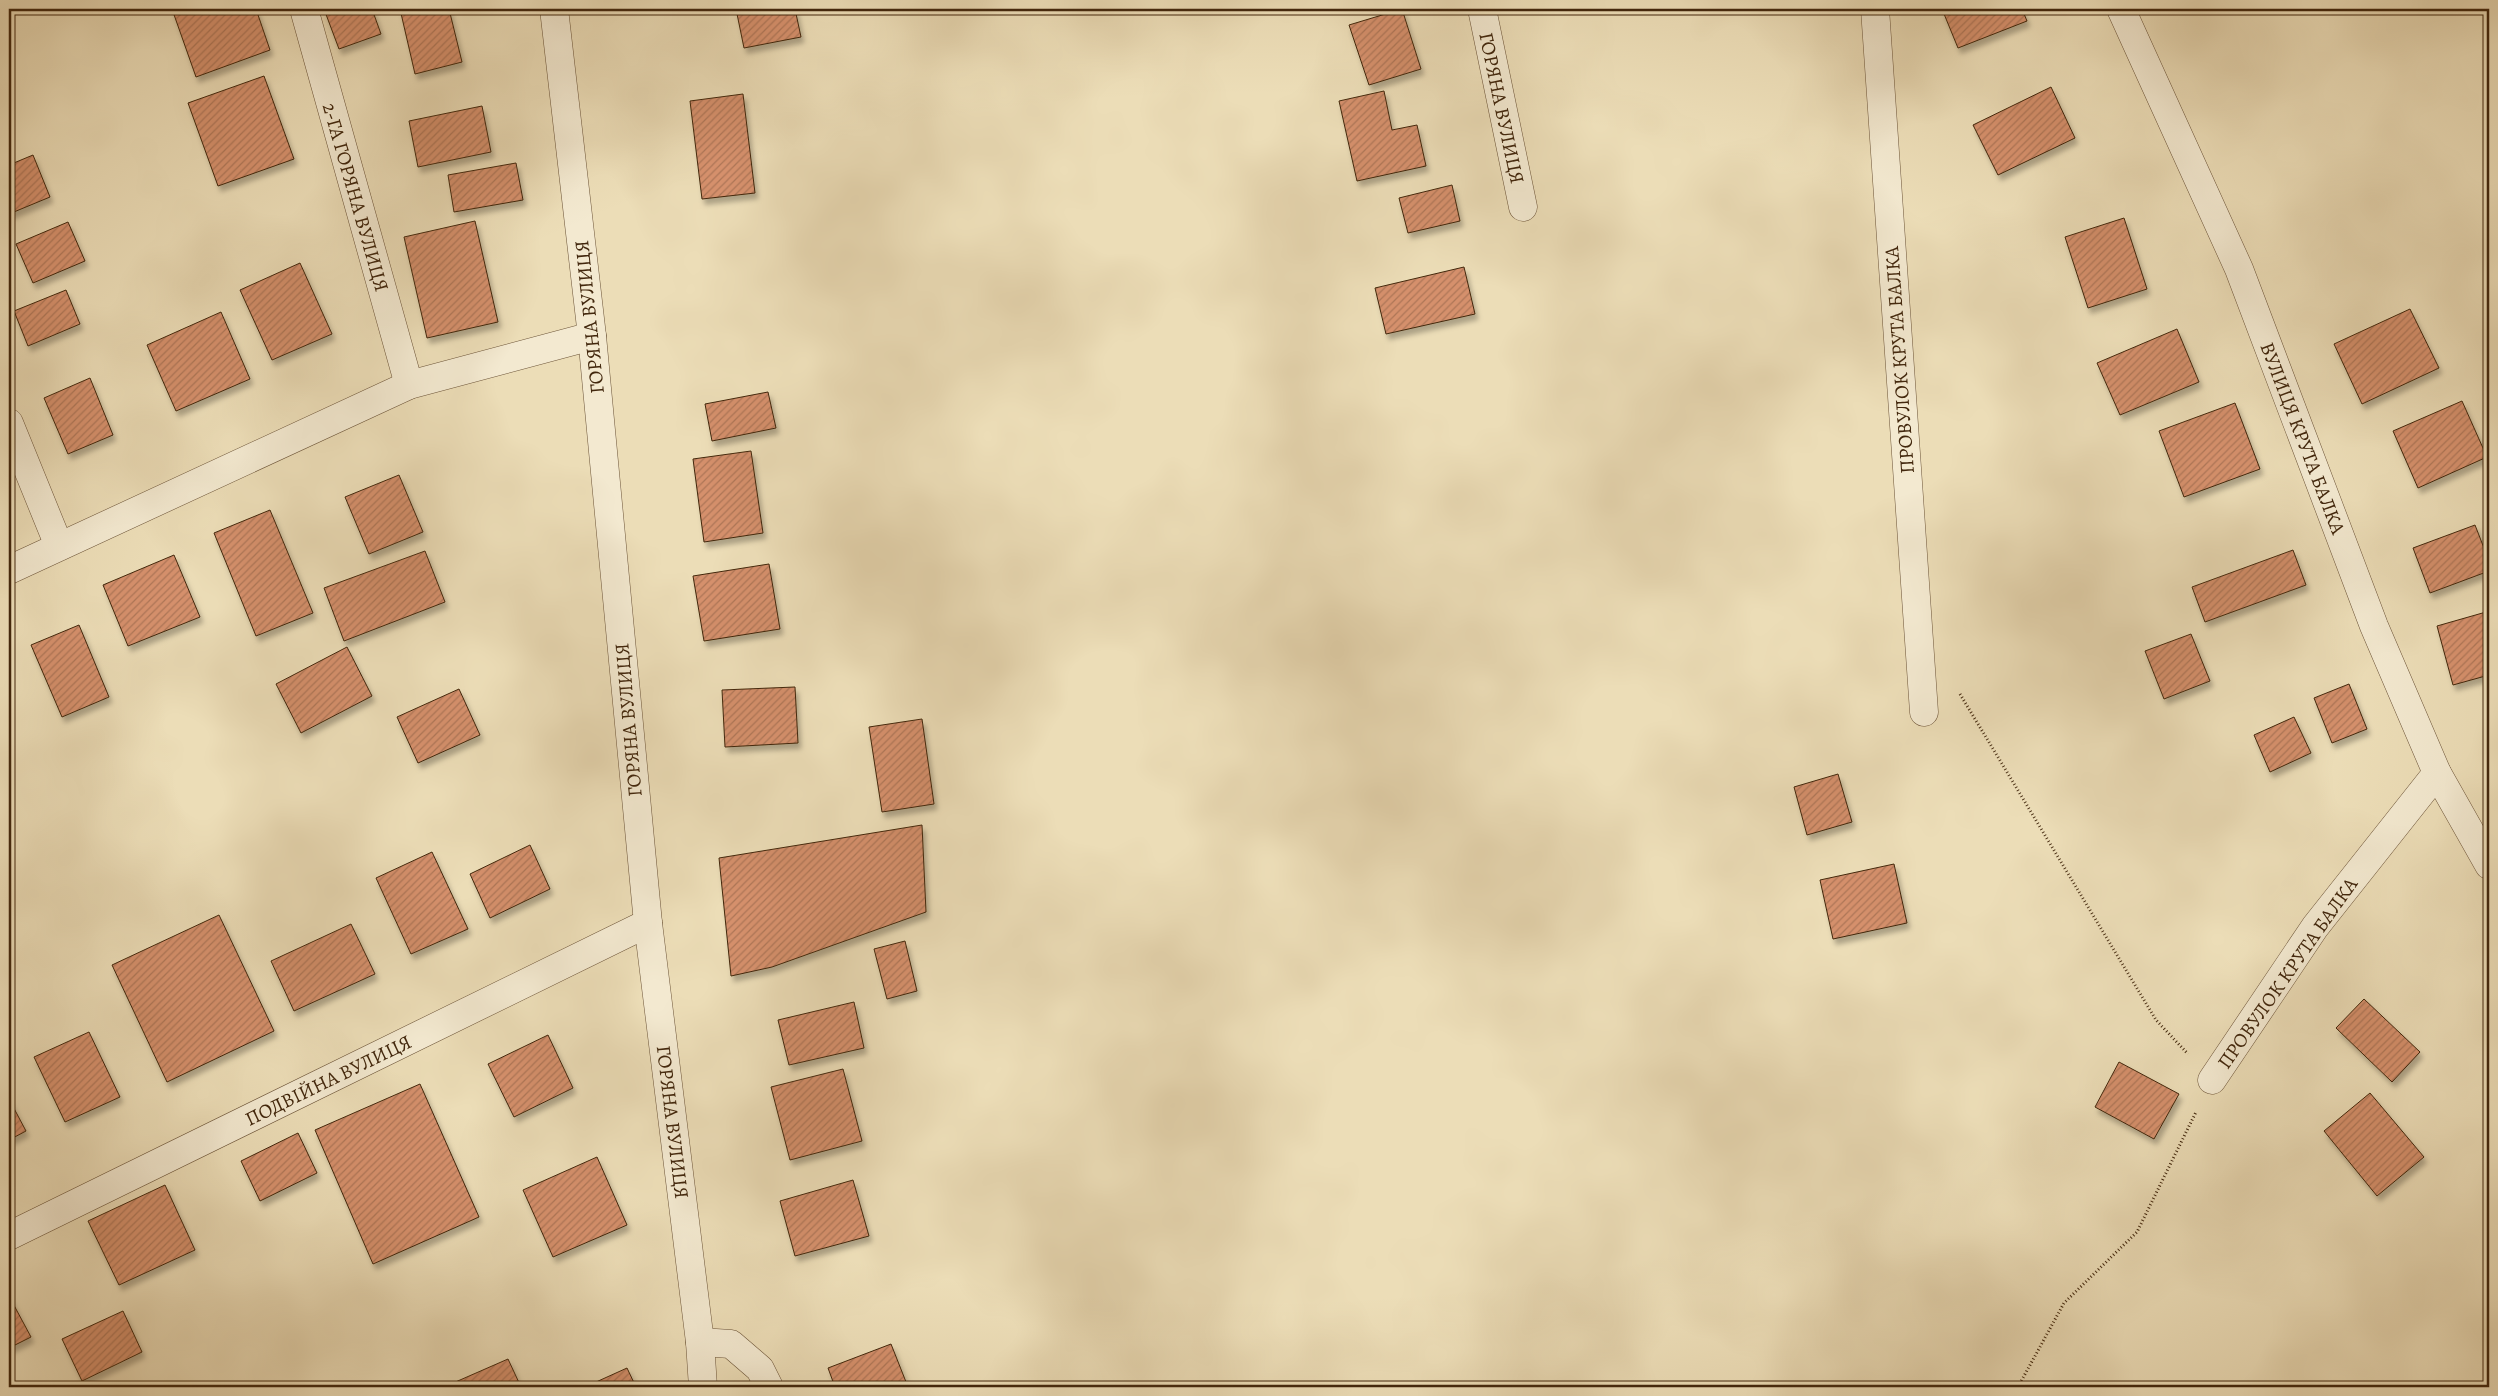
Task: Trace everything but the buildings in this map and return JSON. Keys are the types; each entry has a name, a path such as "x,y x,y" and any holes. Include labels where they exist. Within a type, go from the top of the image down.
{"street":[{"name":"2-ГА ГОРЯНА ВУЛИЦЯ","path":"304,9 409,385"},
{"name":"ГОРЯНА ВУЛИЦЯ","path":"554,9 592,336 648,923 700,1342 703,1387"},
{"name":"ГОРЯНА ВУЛИЦЯ","path":"1482,9 1523,206"},
{"name":"ПРОВУЛОК КРУТА БАЛКА","path":"1875,9 1924,712"},
{"name":"ВУЛИЦЯ КРУТА БАЛКА","path":"2121,9 2239,269 2374,626 2437,773 2489,865"},
{"path":"9,570 409,385 592,336"},
{"path":"9,423 59,546"},
{"name":"ПРОВУЛОК КРУТА БАЛКА","path":"2212,1080 2315,927 2437,773"},
{"name":"ПОДВІЙНА ВУЛИЦЯ","path":"9,1236 648,923"},
{"path":"700,1342 731,1344 760,1369 769,1387"}],"path":[{"path":"1958,691 2156,1020 2212,1080 2137,1232 2064,1303 2018,1387"}]}
